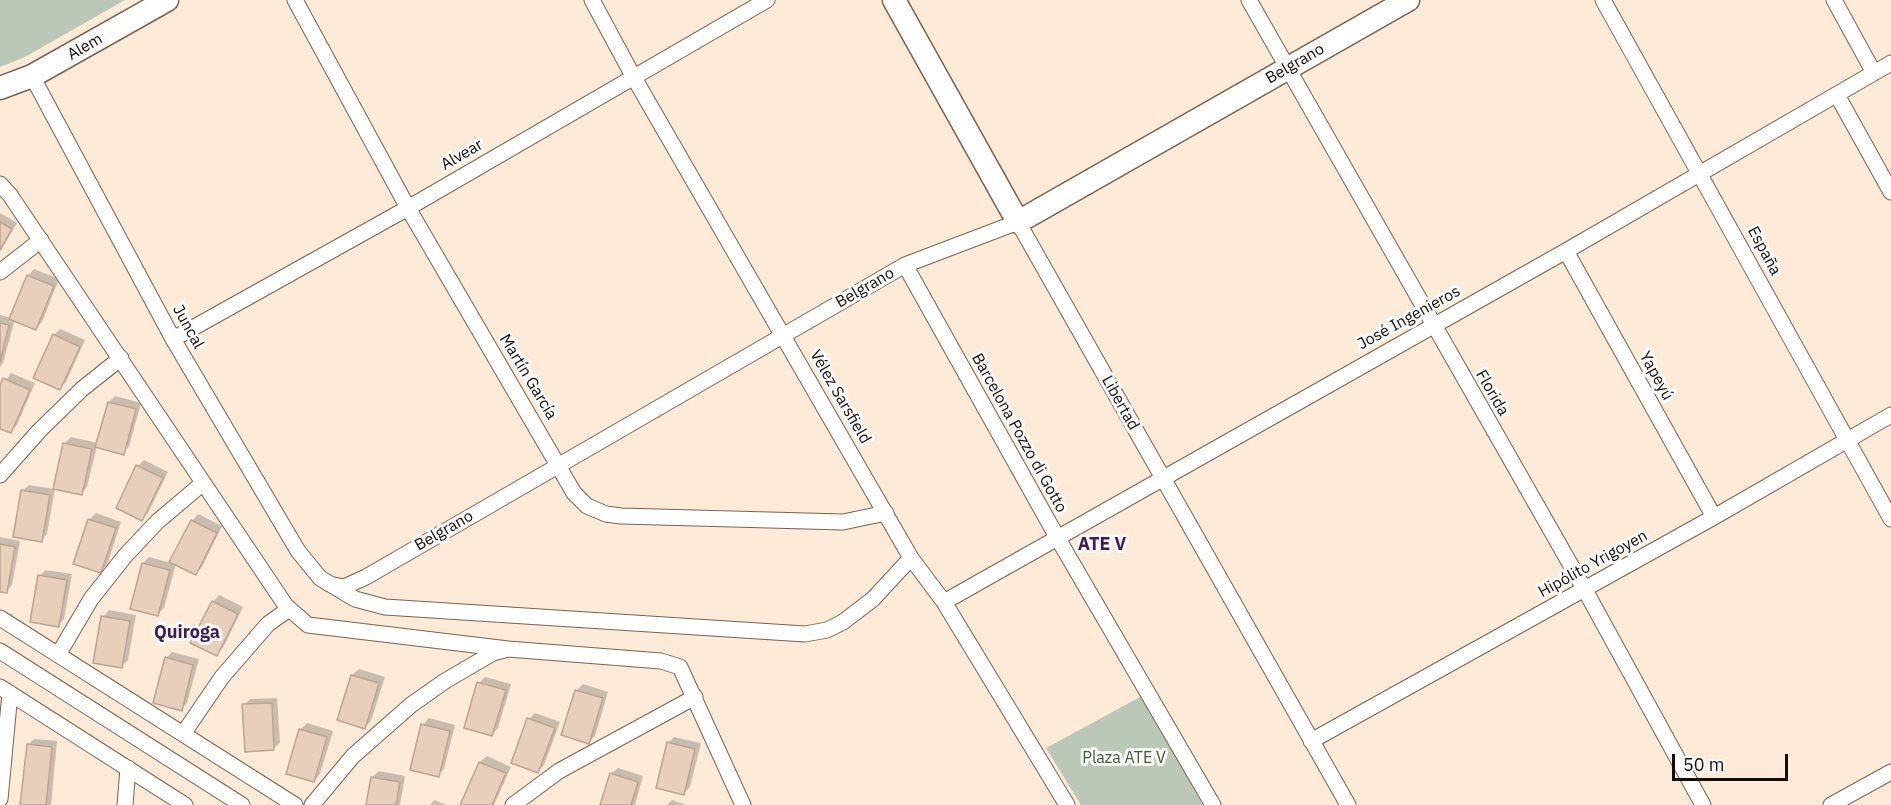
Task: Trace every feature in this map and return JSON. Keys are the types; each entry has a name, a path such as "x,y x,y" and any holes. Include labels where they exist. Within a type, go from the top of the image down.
{"main road":[{"name":"Alem","path":"0,88 32,76 167,0"},
{"name":"Libertad","path":"894,0 1018,222"},
{"name":"Belgrano","path":"1018,222 1408,0"}],"street":[{"name":"Martín García","path":"295,0 408,208 559,463 574,493 587,506 606,514 843,522 886,513"},
{"name":"Vélez Sarsfield","path":"592,0 633,76 911,558 944,602 1067,805"},
{"name":"Alvear","path":"173,339 408,208 767,0"},
{"name":"Florida","path":"1249,0 1432,325 1585,590 1702,805"},
{"name":"España","path":"1603,0 1891,519"},
{"path":"1834,0 1874,73"},
{"name":"José Ingenieros","path":"944,602 1566,251 1891,63"},
{"name":"Juncal","path":"32,76 173,339 298,551 312,571 355,599 385,608 805,634 827,630 843,622 873,599 911,558"},
{"path":"1837,95 1891,192"},
{"path":"0,184 41,240 289,609 308,625 508,649 672,662 685,675 743,805"},
{"name":"Belgrano","path":"329,584 344,586 366,577 559,463 905,265 1018,222"},
{"name":"Libertad","path":"1018,222 1348,805"},
{"path":"0,272 41,240"},
{"name":"Yapeyú","path":"1566,251 1714,518"},
{"name":"Barcelona Pozzo di Gotto","path":"905,265 1057,537 1213,805"},
{"path":"0,475 60,410 120,358"},
{"name":"Hipólito Yrigoyen","path":"1311,741 1714,518 1891,415"},
{"path":"58,655 92,599 125,556 157,522 204,483"},
{"path":"183,734 222,677 268,624 289,609"},
{"path":"0,618 295,805"},
{"path":"312,805 353,756 411,705 445,681 493,653 508,649"},
{"path":"0,651 242,805"},
{"path":"0,799 5,690 184,805"},
{"path":"513,805 569,765 695,697"},
{"path":"125,805 128,768"},
{"path":"1831,805 1891,772"}],"green space":[{"path":"0,0 125,0 25,57 0,67"},
{"name":"Plaza ATE V","path":"1142,696 1203,805 1081,805 1046,748"}],"building":[{"path":"0,222 12,229 0,250"},
{"path":"27,275 54,286 36,330 9,319"},
{"path":"0,323 9,325 0,362"},
{"path":"53,334 80,347 60,390 33,378"},
{"path":"3,378 30,390 11,433 0,429 0,385"},
{"path":"108,402 136,409 124,455 95,447"},
{"path":"63,443 92,449 82,495 53,489"},
{"path":"136,465 163,478 142,521 116,508"},
{"path":"21,490 50,495 42,542 13,537"},
{"path":"88,519 116,528 101,573 73,564"},
{"path":"191,520 217,533 196,575 169,562"},
{"path":"0,544 15,547 7,593 0,592"},
{"path":"142,563 170,570 158,616 130,609"},
{"path":"38,575 67,580 59,627 30,622"},
{"path":"212,601 238,614 217,656 190,643"},
{"path":"101,616 130,621 122,668 93,663"},
{"path":"165,657 193,665 182,711 153,703"},
{"path":"351,675 379,683 365,729 337,720"},
{"path":"477,682 506,690 492,736 464,728"},
{"path":"575,690 603,698 589,744 561,735"},
{"path":"272,703 274,750 245,752 242,704"},
{"path":"527,718 555,728 538,773 511,763"},
{"path":"421,724 450,731 439,777 410,770"},
{"path":"299,729 327,737 314,782 286,774"},
{"path":"667,742 695,749 684,795 656,788"},
{"path":"27,744 52,747 46,805 20,805"},
{"path":"479,762 506,773 492,805 460,805"},
{"path":"610,773 638,782 631,805 600,805"},
{"path":"371,777 400,782 396,805 366,805"}],"district":[{"name":"ATE V","path":"1102,545"},
{"name":"Quiroga","path":"187,633"}]}
